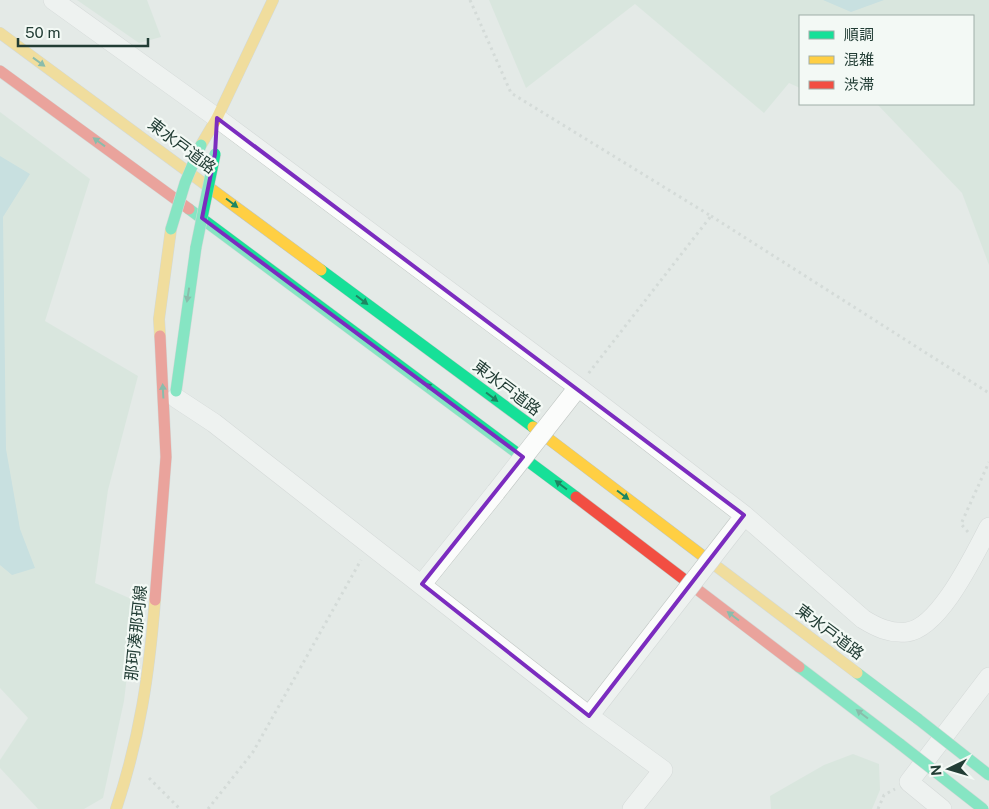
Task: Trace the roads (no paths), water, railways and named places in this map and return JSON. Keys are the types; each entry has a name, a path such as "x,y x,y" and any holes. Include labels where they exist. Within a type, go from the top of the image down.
{"main road":[{"name":"那珂湊那珂線","path":"166,457 159,319 172,229 184,183 201,145 218,118 248,50 273,0"},
{"name":"東水戸道路","path":"0,33 585,466 989,776"},
{"path":"0,71 590,506 983,809"},
{"name":"那珂湊那珂線","path":"116,809 132,761 143,712 151,654 166,457 176,398 187,300 215,154 218,118"}],"street":[{"path":"53,0 218,118 575,391 741,520 863,619 878,628 896,632 909,632 924,623 955,590 989,527"},
{"path":"422,584 575,391"},
{"path":"176,398 214,423 589,716 663,770 632,809"},
{"path":"589,716 741,520"},
{"path":"942,809 909,782 989,677"}],"water":[{"path":"823,0 884,0 851,12"},
{"path":"0,156 30,174 3,217 6,449 20,529 35,568 12,575 0,565"}]}
